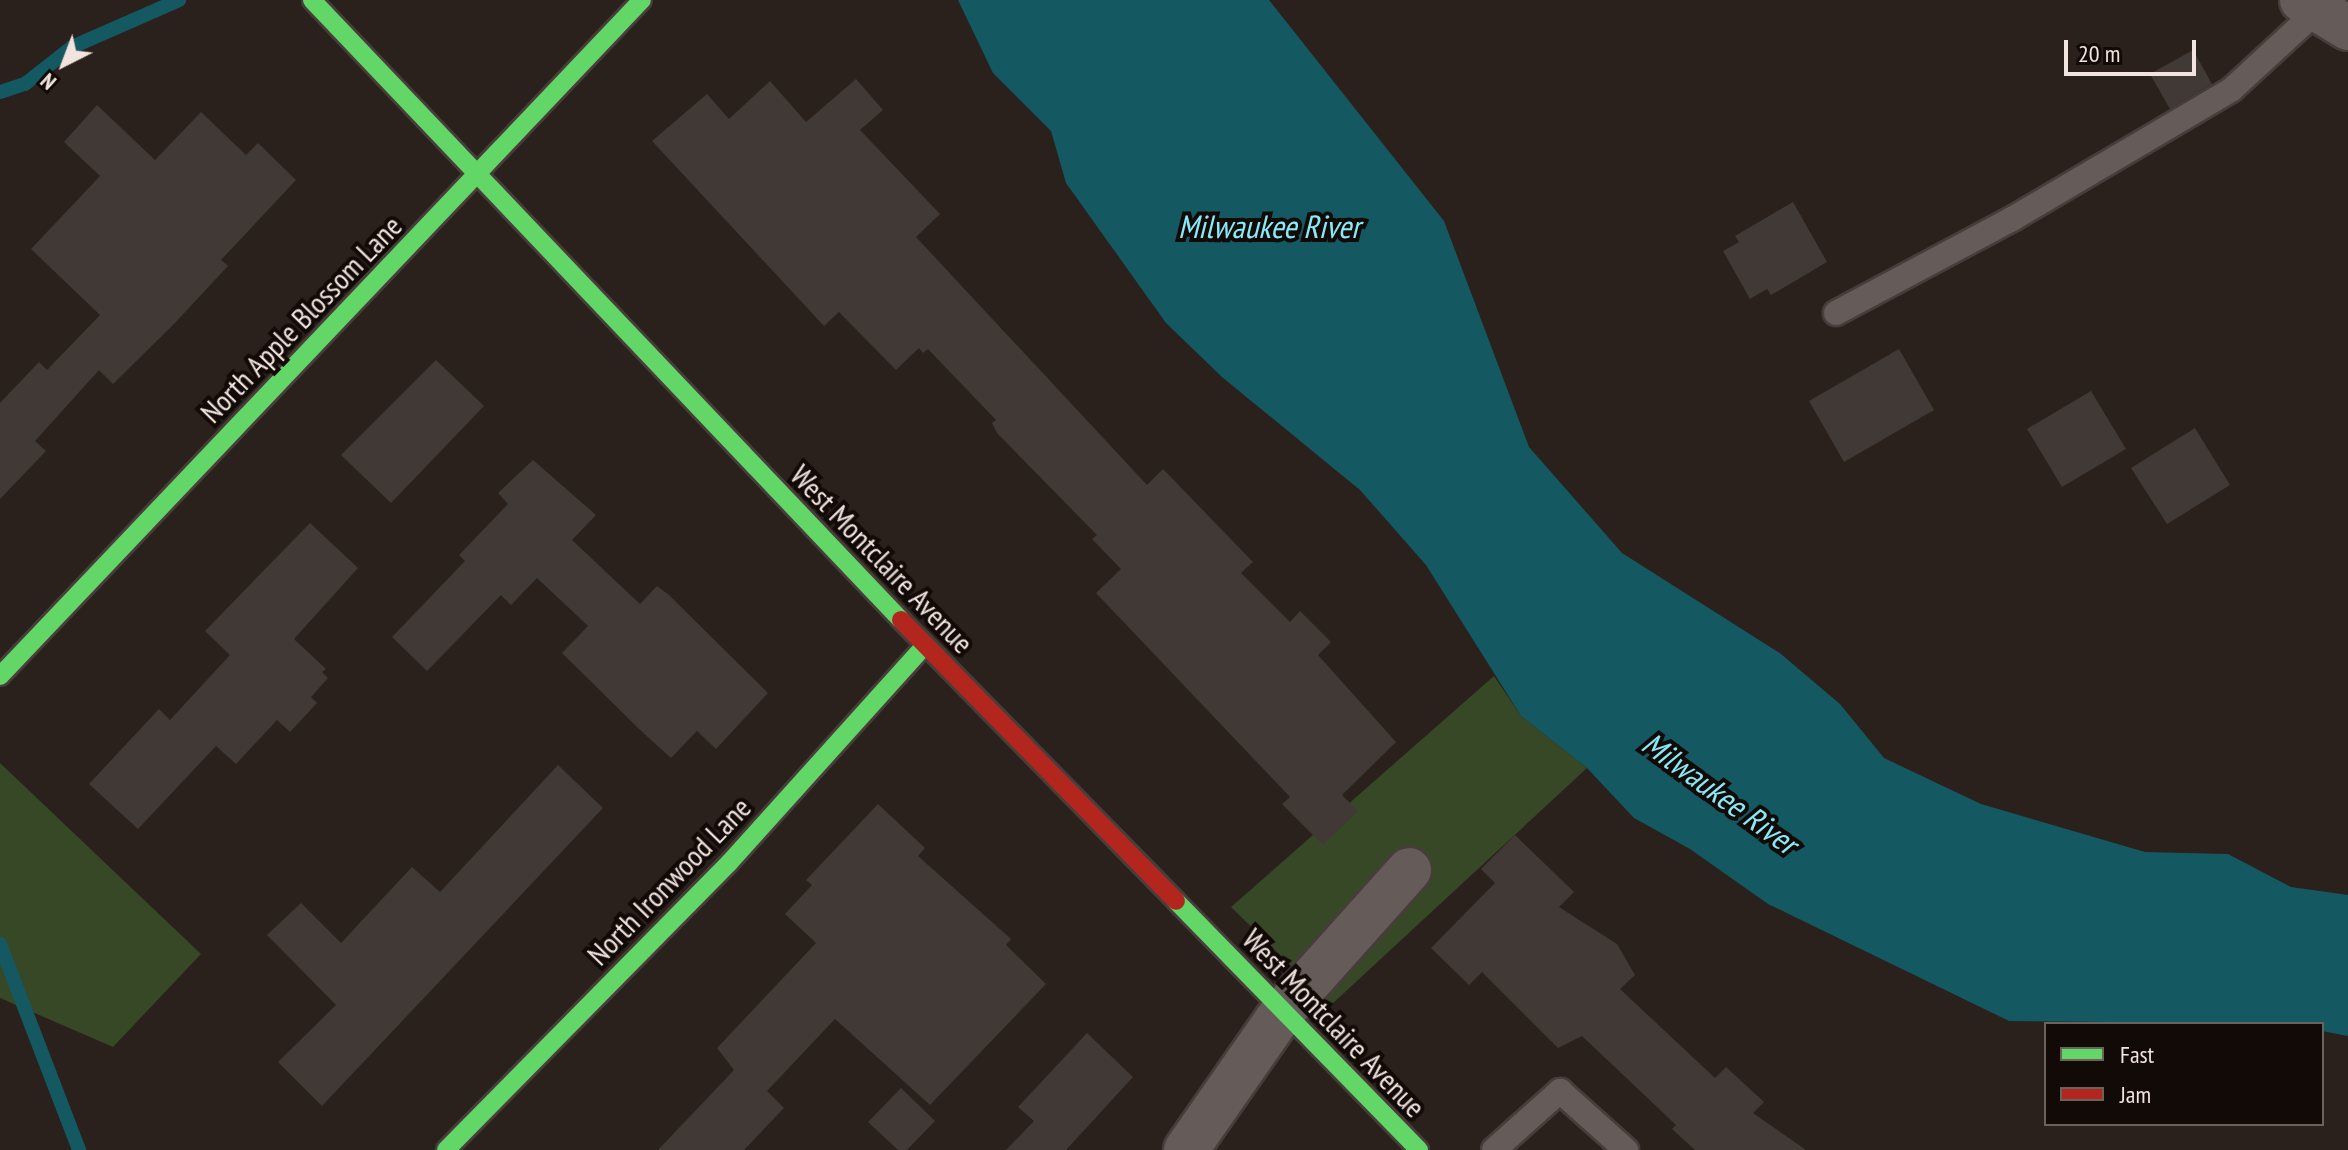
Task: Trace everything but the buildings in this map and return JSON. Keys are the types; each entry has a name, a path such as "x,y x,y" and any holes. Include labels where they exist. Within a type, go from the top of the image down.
{"street":[{"name":"West Montclaire Avenue","path":"312,0 475,177 925,645 1419,1150"},
{"name":"North Apple Blossom Lane","path":"0,676 642,0"},
{"name":"North Ironwood Lane","path":"446,1150 729,863 925,645"},
{"path":"1186,1150 1283,1011 1409,870"}],"lane":[{"path":"1836,313 2012,219 2231,90 2323,13"},
{"path":"1494,1150 1560,1091 1626,1150"}],"green space":[{"path":"1494,676 1521,716 1587,768 1331,1005 1231,907"},
{"path":"0,763 201,954 113,1047 0,998"}],"water":[{"name":"Milwaukee River","path":"958,0 1269,0 1444,221 1529,447 1622,553 1781,654 1840,704 1884,758 1981,804 2145,852 2228,854 2291,887 2348,895 2348,1036 2324,1031 2324,1022 2009,1021 1768,904 1690,849 1634,818 1587,768 1521,716 1426,565 1360,490 1222,377 1166,323 1066,183 1051,131 993,73"}],"waterway":[{"path":"0,92 25,84 72,47 179,0"},
{"path":"0,944 79,1150"}],"traffic: fast":[{"path":"312,0 901,620"},
{"path":"0,676 642,0"},
{"path":"446,1150 729,863 925,645"},
{"path":"1176,901 1419,1150"}],"traffic: jam":[{"path":"901,620 1176,901"}]}
